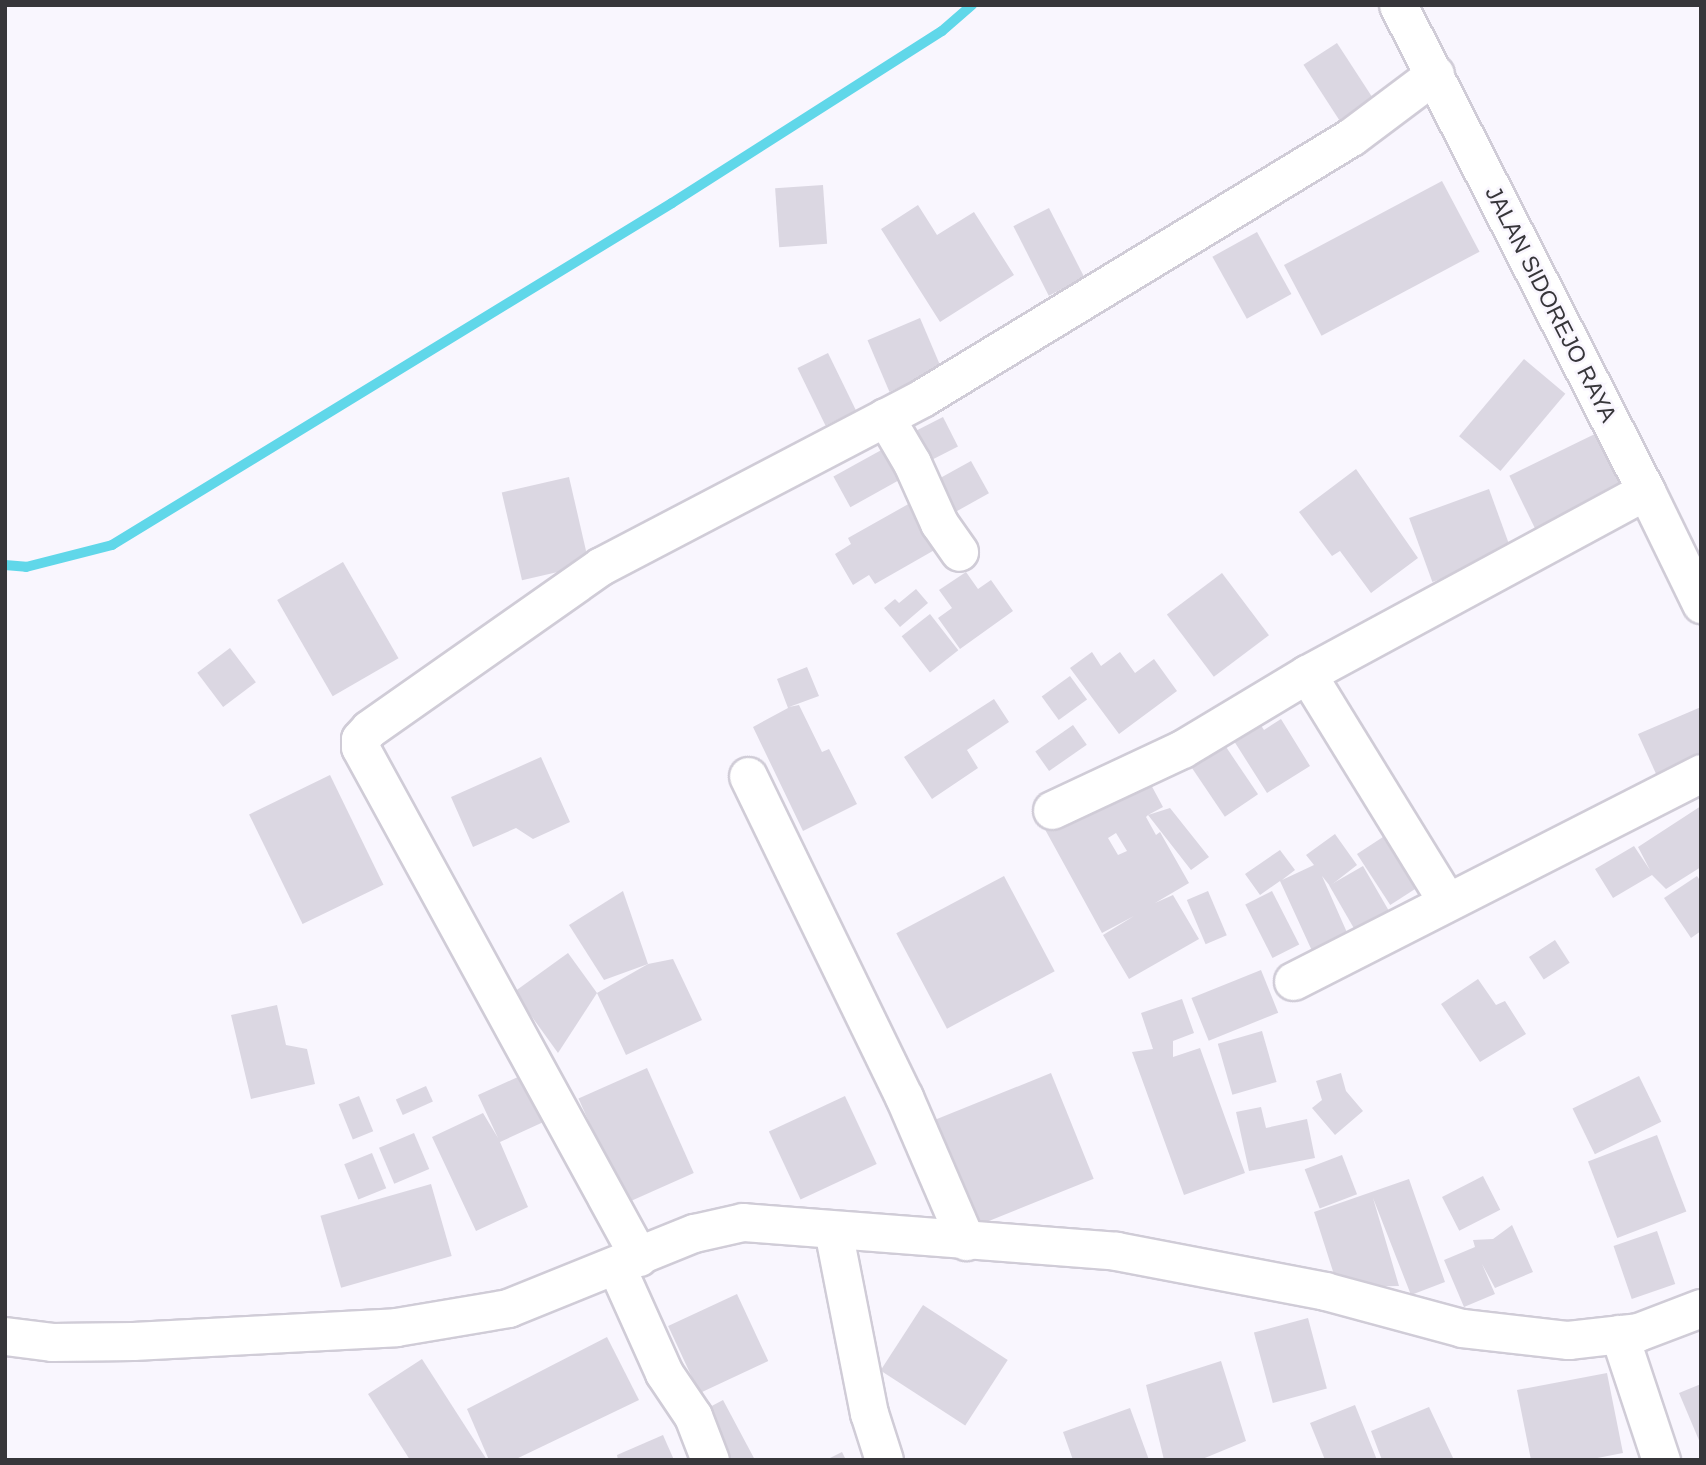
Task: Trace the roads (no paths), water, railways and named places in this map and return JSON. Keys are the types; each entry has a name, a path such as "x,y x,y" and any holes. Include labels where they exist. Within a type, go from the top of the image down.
{"street":[{"name":"JALAN SIDOREJO RAYA","path":"1398,5 1701,604"},
{"path":"710,1460 693,1416 664,1373 627,1261 360,747 360,739 369,729 601,566 922,398 1351,137 1435,74"},
{"path":"885,417 912,463 939,523 959,552"},
{"path":"1052,810 1182,749 1307,674 1646,491"},
{"path":"1307,674 1446,900"},
{"path":"1293,981 1446,900 1701,773"},
{"path":"748,776 904,1097 966,1241"},
{"path":"5,1336 52,1342 133,1341 396,1327 508,1308 694,1233 743,1222 1116,1251 1325,1291 1462,1328 1567,1340 1638,1332 1701,1308"},
{"path":"833,1230 869,1413 884,1460"},
{"path":"1619,1334 1661,1460"}],"waterway":[{"path":"5,565 26,567 112,545 672,203 942,31 972,5"}]}
